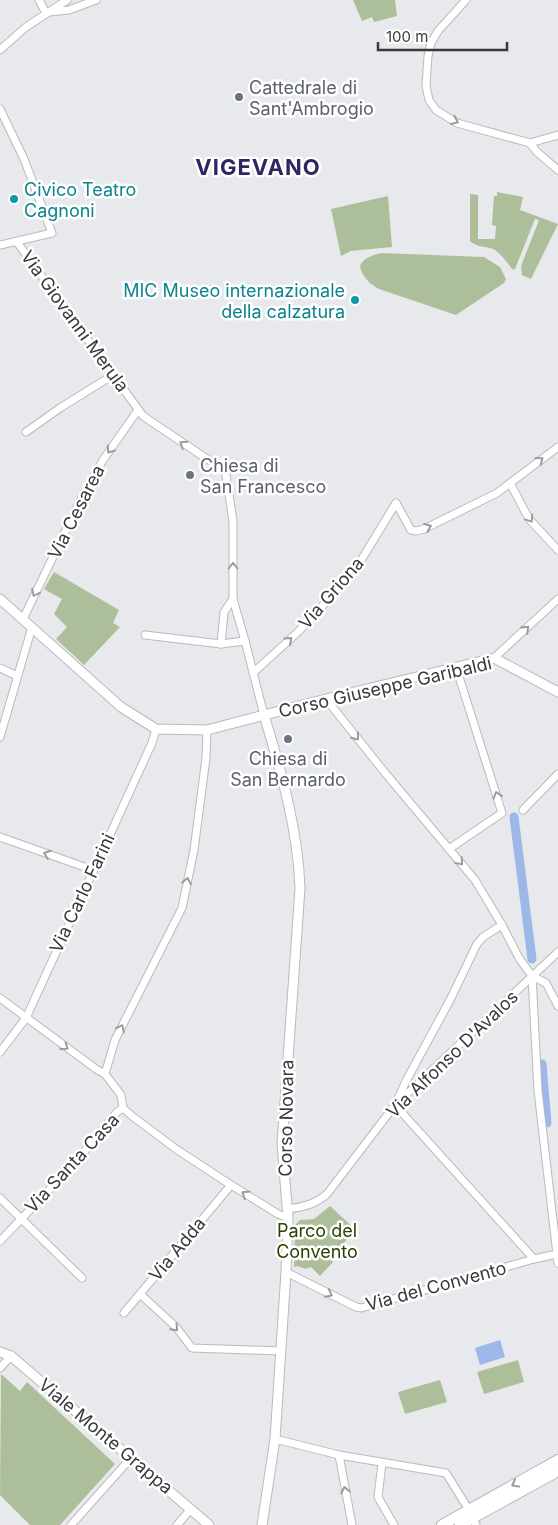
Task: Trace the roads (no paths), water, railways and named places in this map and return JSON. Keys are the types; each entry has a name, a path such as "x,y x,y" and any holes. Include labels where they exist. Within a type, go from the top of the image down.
{"main road":[{"path":"442,1525 473,1518 558,1460"},
{"path":"460,1525 558,1471"}],"street":[{"path":"39,0 46,13"},
{"path":"0,50 22,30 67,0"},
{"path":"46,13 69,10 96,0"},
{"path":"466,0 438,31 431,43 426,86 429,100 436,110 457,123 530,143 558,136"},
{"path":"0,109 24,159 52,233 0,245"},
{"path":"530,143 537,152 558,170"},
{"name":"Via Giovanni Merula","path":"17,242 138,410 171,436 226,472 233,521 232,599"},
{"path":"26,432 54,411 113,376"},
{"name":"Via Cesarea","path":"23,619 83,496 103,460 138,410"},
{"path":"558,447 510,483 529,519 558,550"},
{"name":"Via Griona","path":"253,673 298,632 354,572 396,503 411,530 416,531 471,507 497,493 510,483"},
{"path":"0,599 121,707 156,729"},
{"path":"232,599 264,715"},
{"path":"221,644 224,612 232,599"},
{"path":"494,658 558,599"},
{"path":"0,738 32,627"},
{"path":"145,635 221,644 245,642"},
{"name":"Corso Giuseppe Garibaldi","path":"156,729 207,730 494,658 558,692"},
{"path":"449,849 502,813 456,667"},
{"path":"0,668 17,676"},
{"path":"326,699 475,880 519,958 532,976 546,983 558,1006"},
{"name":"Corso Novara","path":"262,1525 275,1439 286,1272 287,1213 282,1144 300,888 299,860 278,761 264,715"},
{"name":"Via Carlo Farini","path":"0,1052 26,1018 92,870 152,743 156,729"},
{"path":"105,1074 115,1040 182,908 195,841 206,758 207,730"},
{"path":"523,810 558,774"},
{"path":"0,837 92,870"},
{"path":"502,925 483,937 477,944 450,1000 406,1081 396,1105 534,1259"},
{"name":"Via Alfonso D'Avalos","path":"287,1213 318,1202 327,1194 396,1105 558,952"},
{"path":"532,976 538,1091 558,1263"},
{"path":"0,998 105,1074 121,1095 123,1108 176,1149 278,1214 287,1213"},
{"name":"Via Santa Casa","path":"0,1241 20,1218 75,1164 116,1112 123,1108"},
{"name":"Via Adda","path":"124,1314 231,1185"},
{"name":"Via Santa Casa","path":"0,1198 20,1218"},
{"path":"20,1218 82,1278"},
{"name":"Via del Convento","path":"286,1272 356,1307 362,1308 557,1254"},
{"path":"140,1294 176,1327 192,1348 280,1352"},
{"name":"Viale Monte Grappa","path":"0,1352 11,1356 209,1525"},
{"path":"0,1368 11,1356"},
{"path":"275,1439 338,1455 446,1473 473,1518"},
{"path":"338,1455 352,1525"},
{"path":"71,1525 131,1458"},
{"path":"382,1463 378,1496 394,1525"},
{"path":"177,1525 191,1509"}],"water":[{"path":"500,1340 505,1357 480,1365 475,1348"}],"waterway":[{"path":"514,817 532,959"},
{"path":"542,1064 547,1123"}],"place":[{"name":"Cattedrale di Sant'Ambrogio","path":"239,97"},
{"name":"Civico Teatro Cagnoni","path":"14,199"},
{"name":"MIC Museo internazionale della calzatura","path":"355,300"},
{"name":"Chiesa di San Francesco","path":"190,475"},
{"name":"Chiesa di San Bernardo","path":"288,739"}],"district":[{"name":"VIGEVANO","path":"258,167"}],"park label":[{"name":"Parco del Convento","path":"317,1240"}]}
